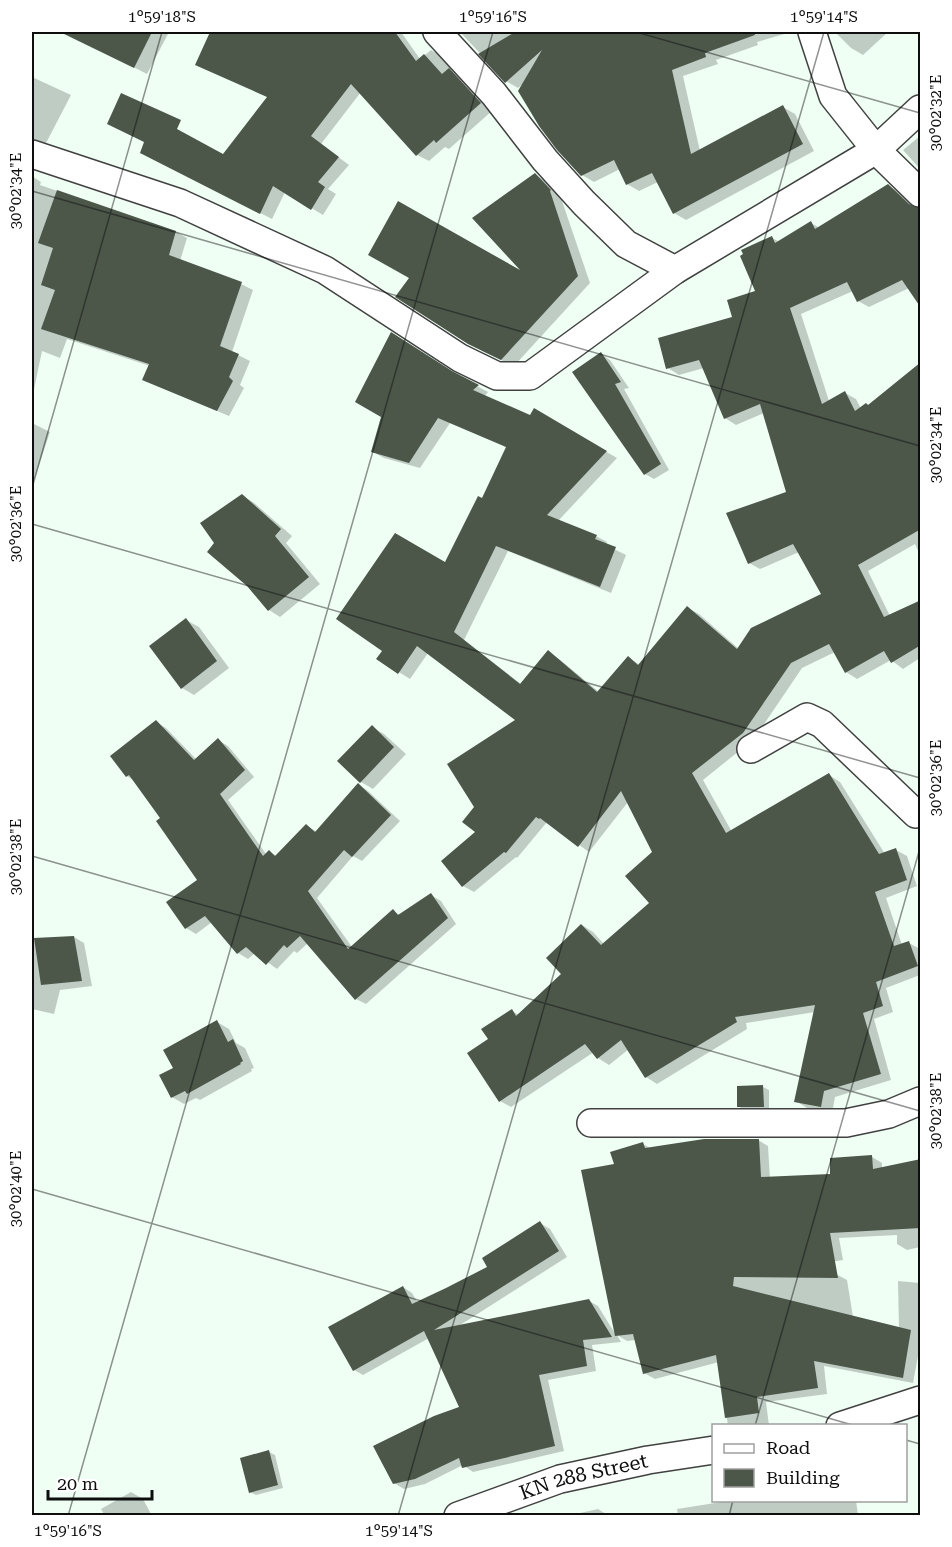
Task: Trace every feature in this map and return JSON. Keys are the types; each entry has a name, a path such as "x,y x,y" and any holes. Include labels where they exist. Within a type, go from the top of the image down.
{"street":[{"path":"437,32 494,94 545,160 584,203 626,243 675,270"},
{"path":"812,32 833,96 876,150 921,194"},
{"path":"32,154 180,203 325,270 460,358 497,376 530,376 675,270 876,150 921,109"},
{"path":"751,749 807,717 822,724 919,819"},
{"path":"591,1123 846,1123 889,1114 921,1101"},
{"path":"843,1424 921,1400"},
{"name":"KN 288 Street","path":"458,1515 560,1479 648,1460 712,1450"}],"building":[{"path":"60,32 152,32 134,68"},
{"path":"210,32 395,32 416,61 424,54 442,74 449,68 481,103 436,143 434,140 416,156 351,84 311,136 339,157 318,182 325,187 311,210 273,186 260,214 140,153 144,142 107,124 121,93 181,120 177,129 223,154 267,97 195,65"},
{"path":"515,32 754,32 755,35 705,53 706,57 672,70 691,154 783,105 803,144 673,214 652,173 626,185 614,160 581,176 557,150 518,91 542,50 505,83 478,54"},
{"path":"535,173 551,190 578,276 501,360 468,344 395,297 409,278 368,255 398,201 520,270 472,218"},
{"path":"888,184 909,204 921,208 921,308 902,280 857,302 847,282 790,308 822,404 845,391 855,411 866,403 868,405 921,362 921,529 858,565 884,617 921,600 921,645 891,663 884,651 845,673 829,644 791,663 743,733 692,773 726,833 829,773 879,854 896,848 907,880 875,892 894,946 909,941 918,966 876,982 883,1006 863,1013 881,1074 824,1091 821,1107 794,1102 815,1005 735,1017 737,1022 645,1078 621,1040 597,1059 585,1044 499,1102 467,1053 488,1039 481,1029 512,1009 516,1016 561,974 546,958 581,924 601,945 649,903 625,876 652,852 621,791 578,847 536,817 506,853 504,852 462,887 441,861 475,832 462,822 474,807 447,764 515,720 417,646 398,674 376,659 382,651 336,619 395,533 445,562 478,496 482,498 506,447 438,418 409,463 371,452 381,417 355,402 391,332 452,371 479,385 473,390 530,415 534,408 607,451 547,515 597,535 595,539 616,547 600,587 496,546 454,632 520,684 548,650 597,692 628,656 638,665 687,606 737,649 751,628 821,594 793,544 748,564 726,513 786,492 760,404 724,419 699,360 666,369 658,338 732,317 727,300 755,291 740,256 743,254 741,250 772,236 775,243 811,221 815,229"},
{"path":"57,190 176,231 169,255 242,282 220,346 239,354 229,377 233,381 217,411 142,380 149,364 41,329 55,290 41,285 53,248 38,243"},
{"path":"601,352 621,382 615,384 661,464 644,475 572,372"},
{"path":"242,494 281,529 275,536 309,577 268,611 247,586 207,552 214,543 200,523"},
{"path":"186,618 217,661 181,689 149,646"},
{"path":"156,720 194,760 218,738 245,770 220,794 263,856 269,850 275,856 306,824 315,832 358,783 391,815 352,857 344,850 308,891 348,949 393,909 398,915 431,893 448,918 355,1000 300,936 287,948 284,945 266,965 246,947 237,954 205,916 185,929 166,902 197,880 156,821 160,818 129,775 126,777 110,756"},
{"path":"372,725 394,747 360,783 337,761"},
{"path":"74,936 82,981 41,985 34,938"},
{"path":"217,1020 228,1042 233,1039 243,1061 187,1094 185,1091 171,1098 159,1075 173,1068 163,1050"},
{"path":"763,1085 764,1107 737,1107 737,1086"},
{"path":"704,1139 759,1139 761,1177 830,1174 830,1158 872,1155 873,1169 921,1159 921,1228 830,1233 838,1278 734,1277 733,1286 911,1330 903,1378 814,1361 818,1388 757,1397 759,1413 725,1418 716,1355 643,1374 633,1334 615,1336 581,1170 614,1164 610,1152 643,1142 645,1148"},
{"path":"540,1221 559,1251 434,1330 589,1299 612,1337 583,1340 587,1366 539,1375 555,1446 462,1468 459,1458 415,1479 393,1484 373,1446 434,1416 459,1407 424,1331 353,1371 328,1327 403,1286 412,1304 446,1288 487,1267 482,1258"},
{"path":"269,1450 278,1485 249,1493 240,1458"}]}
